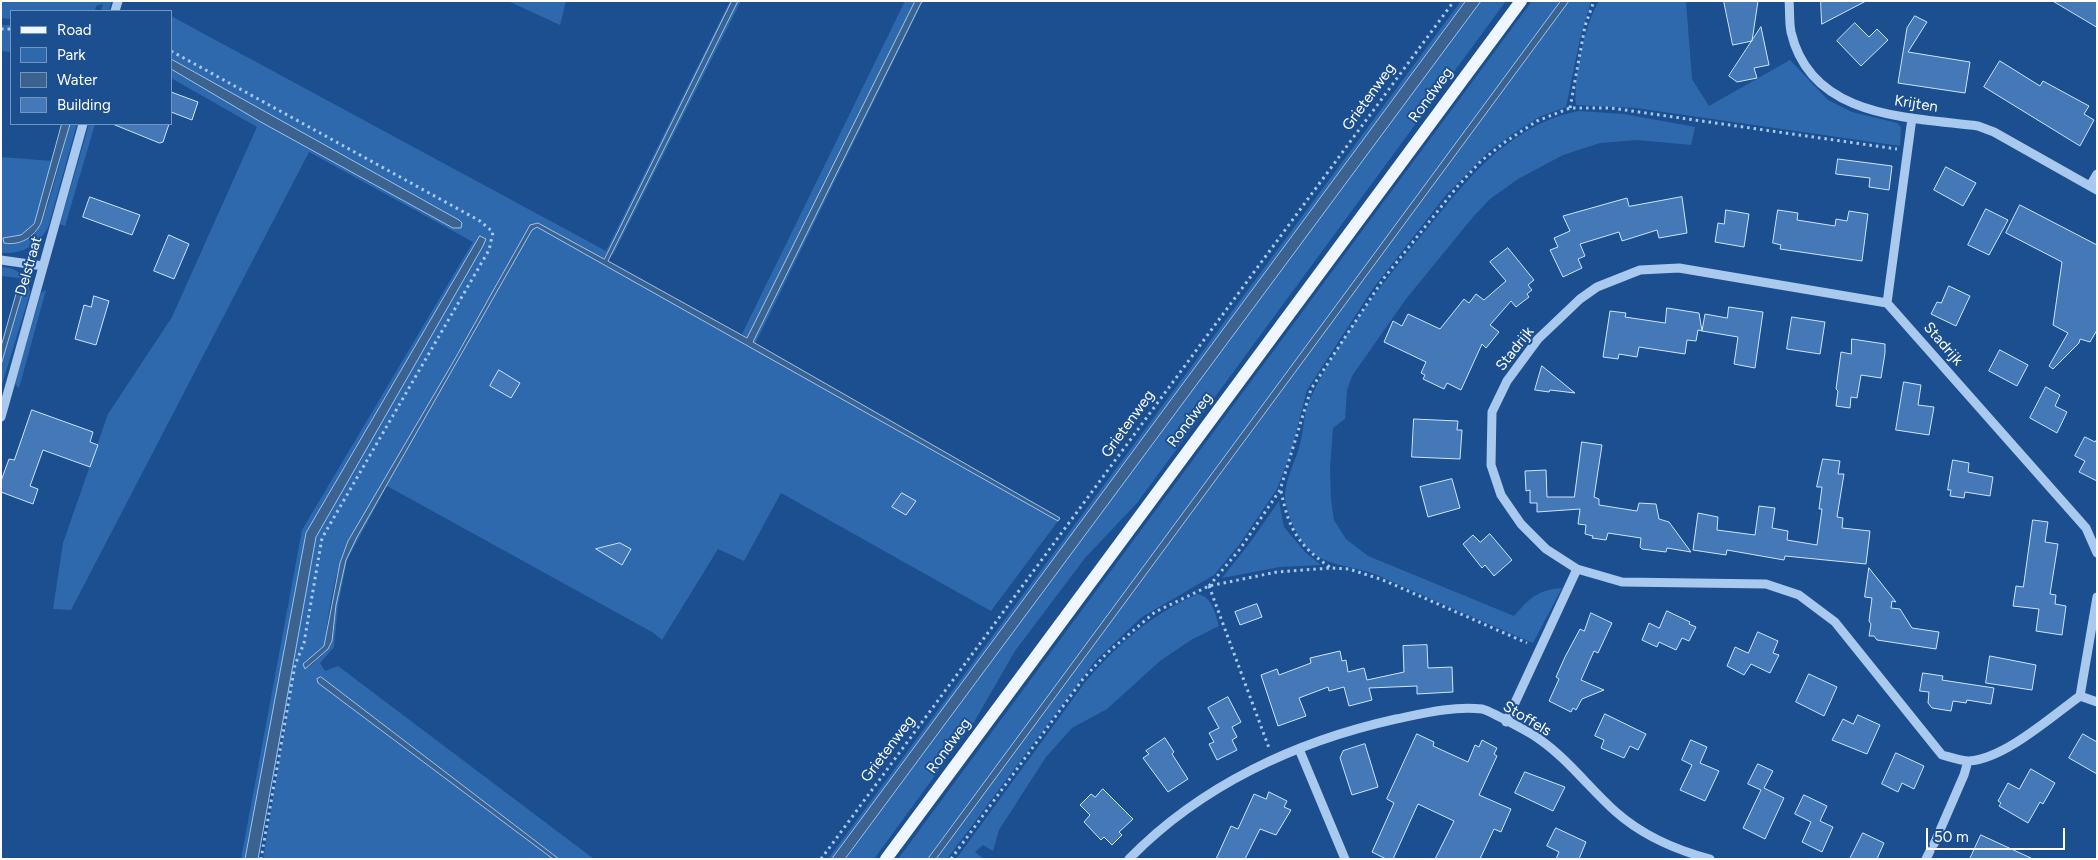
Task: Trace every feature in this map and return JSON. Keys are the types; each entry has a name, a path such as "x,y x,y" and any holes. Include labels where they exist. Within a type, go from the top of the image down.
{"main road":[{"name":"Rondweg","path":"886,859 1520,1"}],"street":[{"name":"Krijten","path":"1789,1 1791,32 1804,64 1823,85 1840,99 1862,108 1912,118 1978,126 1994,132 2093,188 2097,174"},
{"path":"1887,303 1906,150 1912,118"},
{"name":"Delstraat","path":"1,417 83,125"},
{"path":"1,260 43,266"},
{"name":"Stadrijk","path":"2080,696 2013,744 1992,756 1968,761 1942,756 1835,622 1799,596 1766,584 1622,582 1577,569 1546,549 1521,524 1501,495 1491,465 1492,412 1507,381 1538,339 1580,299 1597,286 1640,270 1679,268 1887,303 2086,528 2097,553"},
{"path":"1506,722 1577,569"},
{"path":"2097,597 2080,696 2097,702"},
{"name":"Stoffels","path":"1129,859 1174,818 1204,796 1238,776 1273,759 1351,729 1441,709 1484,710 1539,739 1617,813 1650,836 1686,852 1710,859"},
{"path":"1299,749 1344,859"},
{"path":"1930,851 1964,775 1968,761"}],"path":[{"name":"Grietenweg","path":"821,859 1454,1"},
{"path":"1570,108 1585,26 1594,1"},
{"path":"172,52 480,221 493,232 489,250 322,538 304,643 295,665 261,859"},
{"path":"1209,586 1240,549 1280,490 1296,443 1311,389 1384,278 1457,187 1482,161 1505,142 1537,121 1570,108 1611,108 1906,150"},
{"path":"1280,490 1285,513 1300,544 1332,568"},
{"path":"951,859 1083,679 1107,653 1155,612 1209,586 1277,572 1332,568 1349,569 1383,580 1540,649"},
{"path":"1209,586 1273,759"}],"green space":[{"path":"1,1 112,1 109,10 101,10 103,4 96,6 95,10 10,10 10,19 1,18"},
{"path":"508,1 566,1 560,25"},
{"path":"730,1 732,1 604,259 538,223 527,230 452,364 348,541 336,579 324,646 317,651 308,668 328,649 332,641 336,605 346,560 357,537 532,230 538,226 1058,521 991,611 781,493 744,561 718,549 662,640 652,632 387,486 347,560 338,606 334,647 320,663 325,671 338,666 594,859 559,859 325,680 317,679 318,683 553,859 263,859 296,658 258,859 316,537 483,246 485,239 478,238 306,533 245,859 241,859 302,530 473,242 309,152 71,610 53,609 63,543 108,414 172,317 257,127 172,79 172,70 259,121 453,228 459,220 172,60 172,17 606,251"},
{"path":"738,1 741,1 613,255 612,254"},
{"path":"905,1 915,1 748,338 742,334"},
{"path":"923,1 755,344 753,342"},
{"path":"1461,1 1466,1 832,859 828,859"},
{"path":"1481,1 1506,1 1137,503 1085,558 1015,651 974,722 874,859 845,859"},
{"path":"1532,1 1561,1 928,859 898,859"},
{"path":"1569,1 1591,1 1580,39 1566,107 1539,117 1489,151 1446,195 1374,287 1307,390 1291,452 1277,489 1239,545 1214,575 1142,617 1095,661 947,859 936,859"},
{"path":"1599,1 1686,1 1692,79 1709,106 1790,60 1828,100 1852,112 1897,123 1901,127 1900,146 1636,108 1576,105 1576,81 1581,52 1589,23"},
{"path":"1,25 10,25 10,52 1,51"},
{"path":"1579,111 1624,114 1695,127 1691,145 1637,140 1600,143 1563,155 1518,179 1490,199 1406,299 1352,376 1347,390 1345,419 1333,428 1330,468 1331,499 1334,520 1346,539 1368,556 1514,616 1525,604 1540,593 1562,588 1533,643 1377,575 1319,557 1311,552 1297,533 1291,521 1285,495 1299,448 1308,403 1350,329 1382,286 1457,192 1495,153 1532,128 1559,116"},
{"path":"70,125 77,125 48,228 39,240 29,248 16,252 1,253 1,157 53,161 34,224 21,235 3,238 4,243 17,243 26,240 36,232 41,224"},
{"path":"89,125 95,125 65,226 60,224"},
{"path":"1,267 12,269 21,274 27,282 30,293 1,388 1,365 22,294 17,292 20,278 1,276"},
{"path":"46,290 19,388 15,384 41,293"},
{"path":"1279,501 1284,527 1305,552 1321,565 1280,567 1222,578 1249,544"},
{"path":"1198,594 1210,602 1215,611 1219,626 1191,640 1160,661 1107,709 1072,728 1046,757 999,830 993,851 983,845 975,852 984,859 956,859 1098,667 1151,620"}],"water":[{"path":"732,1 738,1 608,261 747,338 915,1 922,1 753,342 1060,518 1058,521 537,227 532,230 357,537 346,560 336,605 332,641 328,649 305,669 303,664 324,646 340,563 348,541 452,364 530,225 538,223 604,259"},
{"path":"1466,1 1481,1 845,859 832,859"},
{"path":"1561,1 1569,1 936,859 928,859"},
{"path":"172,60 459,220 462,223 461,228 453,228 259,121 172,70"},
{"path":"62,125 70,125 41,223 31,236 21,242 4,243 3,238 21,235 34,224"},
{"path":"480,236 486,239 483,246 316,537 258,859 245,859 306,533"},
{"path":"17,292 22,294 1,365 1,347"},
{"path":"321,677 559,859 553,859 318,683 317,679"}],"building":[{"path":"1724,1 1758,1 1752,41 1733,45"},
{"path":"1821,1 1866,1 1822,24"},
{"path":"2053,1 2097,1 2097,27"},
{"path":"1915,16 1927,22 1908,52 1970,62 1965,93 1898,83 1907,28"},
{"path":"1855,23 1869,37 1877,29 1888,40 1861,66 1837,41"},
{"path":"1761,27 1769,65 1754,68 1757,78 1737,82 1729,76"},
{"path":"2000,61 2040,86 2043,81 2089,106 2084,114 2094,120 2080,146 1984,87"},
{"path":"172,92 198,102 192,120 172,112"},
{"path":"115,125 169,125 163,142 160,143"},
{"path":"1838,159 1892,166 1889,190 1869,187 1870,178 1836,174"},
{"path":"1946,167 1976,183 1963,206 1934,190"},
{"path":"90,197 140,215 132,235 83,217"},
{"path":"1682,197 1687,233 1659,238 1657,230 1622,241 1619,232 1580,244 1585,256 1578,259 1582,268 1563,277 1550,250 1558,247 1554,238 1570,231 1563,216 1627,198 1629,206"},
{"path":"2020,205 2097,245 2097,330 2090,342 2080,339 2079,343 2053,369 2049,366 2068,333 2053,325 2062,262 2006,233"},
{"path":"1986,209 2008,220 1989,255 1968,245"},
{"path":"1726,210 1749,214 1744,247 1715,242 1718,223 1724,224"},
{"path":"1778,210 1798,213 1797,220 1835,226 1836,219 1847,221 1849,211 1868,214 1862,261 1780,249 1781,245 1773,243"},
{"path":"169,235 189,244 174,279 154,271"},
{"path":"1508,248 1534,280 1528,285 1532,290 1527,294 1529,297 1516,307 1511,301 1490,325 1499,332 1486,348 1482,344 1461,390 1447,383 1444,389 1423,379 1425,375 1421,373 1426,362 1384,342 1393,321 1402,326 1408,314 1440,329 1464,299 1469,303 1476,294 1484,300 1506,281 1490,262"},
{"path":"1949,286 1970,296 1956,326 1931,314 1937,302 1941,303"},
{"path":"94,296 109,301 96,345 75,339 84,305 91,307"},
{"path":"1729,307 1763,312 1755,368 1734,364 1738,337 1702,331 1705,314 1727,318"},
{"path":"1667,308 1699,313 1702,331 1698,330 1696,341 1687,340 1685,354 1639,347 1637,357 1619,354 1618,359 1603,357 1610,311 1626,313 1625,317 1665,323"},
{"path":"1792,317 1825,322 1820,354 1787,349"},
{"path":"1852,339 1885,344 1885,353 1881,378 1861,375 1857,398 1851,397 1850,408 1836,406 1838,391 1836,389 1841,352 1851,354"},
{"path":"2000,350 2028,365 2017,386 1989,371"},
{"path":"1542,366 1575,393 1535,390"},
{"path":"499,370 520,383 511,398 490,386"},
{"path":"1904,382 1921,385 1918,405 1934,407 1929,435 1896,430"},
{"path":"2046,387 2060,395 2055,406 2067,412 2057,433 2030,418"},
{"path":"32,410 93,432 90,442 98,445 90,467 43,450 30,486 38,489 33,504 1,492 1,481 9,459 14,460"},
{"path":"1414,419 1458,421 1457,430 1462,430 1460,459 1412,457"},
{"path":"2085,437 2095,442 2097,439 2097,481 2079,472 2085,461 2075,456"},
{"path":"1582,442 1602,445 1594,497 1599,499 1599,505 1637,511 1639,503 1656,504 1659,519 1669,522 1691,552 1667,548 1666,552 1642,549 1640,547 1641,538 1608,533 1606,540 1592,538 1593,536 1585,534 1586,525 1578,524 1580,509 1537,512 1537,503 1530,503 1530,490 1526,491 1525,471 1546,470 1547,497 1574,497"},
{"path":"1823,459 1840,461 1838,474 1844,474 1837,517 1843,518 1842,528 1870,531 1866,564 1785,556 1784,560 1727,550 1726,555 1693,550 1698,513 1718,517 1717,530 1755,535 1759,506 1775,508 1772,528 1788,531 1787,540 1817,545 1822,509 1819,509 1822,487 1817,487"},
{"path":"1953,460 1969,463 1968,472 1993,477 1990,496 1965,492 1964,498 1950,496 1951,490 1948,490"},
{"path":"1452,479 1460,508 1428,517 1420,487"},
{"path":"902,493 916,501 906,515 892,507"},
{"path":"2033,520 2048,522 2045,542 2058,544 2050,594 2056,595 2055,604 2066,606 2062,635 2036,631 2039,609 2013,606 2016,586 2023,587"},
{"path":"1490,534 1512,560 1494,576 1485,565 1482,568 1463,544 1473,535 1480,542"},
{"path":"620,543 631,549 622,565 596,549"},
{"path":"1869,568 1896,602 1892,601 1891,608 1900,609 1912,628 1939,632 1936,649 1877,640 1874,636 1869,636 1872,598 1865,597"},
{"path":"1257,604 1262,617 1240,625 1235,612"},
{"path":"1667,611 1696,627 1689,641 1682,638 1676,650 1659,642 1657,647 1642,640 1649,623 1659,628"},
{"path":"1591,613 1612,623 1598,653 1594,651 1581,680 1604,690 1582,699 1576,710 1573,708 1571,712 1549,701 1559,679 1556,677 1565,657 1580,629 1584,631"},
{"path":"1758,632 1778,641 1773,653 1779,655 1770,673 1751,664 1744,675 1727,666 1735,647 1748,653"},
{"path":"1427,645 1428,668 1452,667 1453,692 1417,694 1417,686 1369,688 1372,700 1349,706 1344,687 1329,691 1328,687 1299,698 1306,716 1278,726 1261,675 1277,669 1279,675 1311,663 1310,658 1340,651 1342,661 1346,660 1348,672 1364,668 1367,680 1404,672 1403,646"},
{"path":"1990,656 2036,665 2032,690 1986,683"},
{"path":"1923,673 1943,676 1942,680 1994,688 1991,704 1967,700 1966,703 1953,701 1951,711 1932,708 1928,703 1929,692 1920,691"},
{"path":"1809,674 1837,687 1824,716 1796,702"},
{"path":"1228,697 1241,722 1232,727 1237,737 1232,740 1237,750 1217,760 1209,744 1214,742 1209,733 1219,728 1208,708"},
{"path":"1605,714 1646,734 1638,750 1630,746 1624,758 1601,748 1604,740 1595,736"},
{"path":"1858,715 1880,725 1867,754 1832,740 1843,719 1853,724"},
{"path":"1417,734 1434,742 1433,746 1468,762 1475,745 1479,747 1482,740 1497,748 1494,754 1497,756 1479,795 1511,809 1501,832 1494,829 1480,859 1435,859 1454,821 1418,804 1393,859 1386,859 1372,852 1394,803 1387,799"},
{"path":"2083,734 2097,742 2097,774 2069,758"},
{"path":"1165,738 1174,752 1172,754 1188,779 1168,792 1143,758 1149,754 1146,751"},
{"path":"1691,740 1707,747 1700,763 1719,771 1705,801 1680,790 1692,765 1682,760"},
{"path":"1365,744 1378,787 1352,795 1340,758 1343,751"},
{"path":"1896,753 1924,766 1914,789 1902,783 1898,792 1882,784"},
{"path":"1758,764 1773,771 1764,788 1784,798 1765,839 1743,828 1761,790 1748,784"},
{"path":"2031,769 2055,783 2043,804 2040,802 2028,823 1999,806 2001,803 1998,801 2008,783 2019,789"},
{"path":"1525,772 1565,787 1553,811 1515,793"},
{"path":"1103,789 1133,819 1119,832 1122,835 1112,845 1104,837 1101,840 1084,822 1090,815 1080,805 1091,794 1095,797"},
{"path":"1269,792 1287,801 1284,807 1291,810 1276,835 1260,829 1245,859 1216,859 1231,826 1238,829 1254,794 1266,799"},
{"path":"1804,795 1827,806 1820,821 1833,827 1822,852 1802,842 1811,822 1795,814"},
{"path":"1556,828 1586,842 1579,859 1556,859 1559,852 1547,846"},
{"path":"1863,833 1884,843 1877,859 1850,859"},
{"path":"1981,835 2033,859 1970,859"}]}
